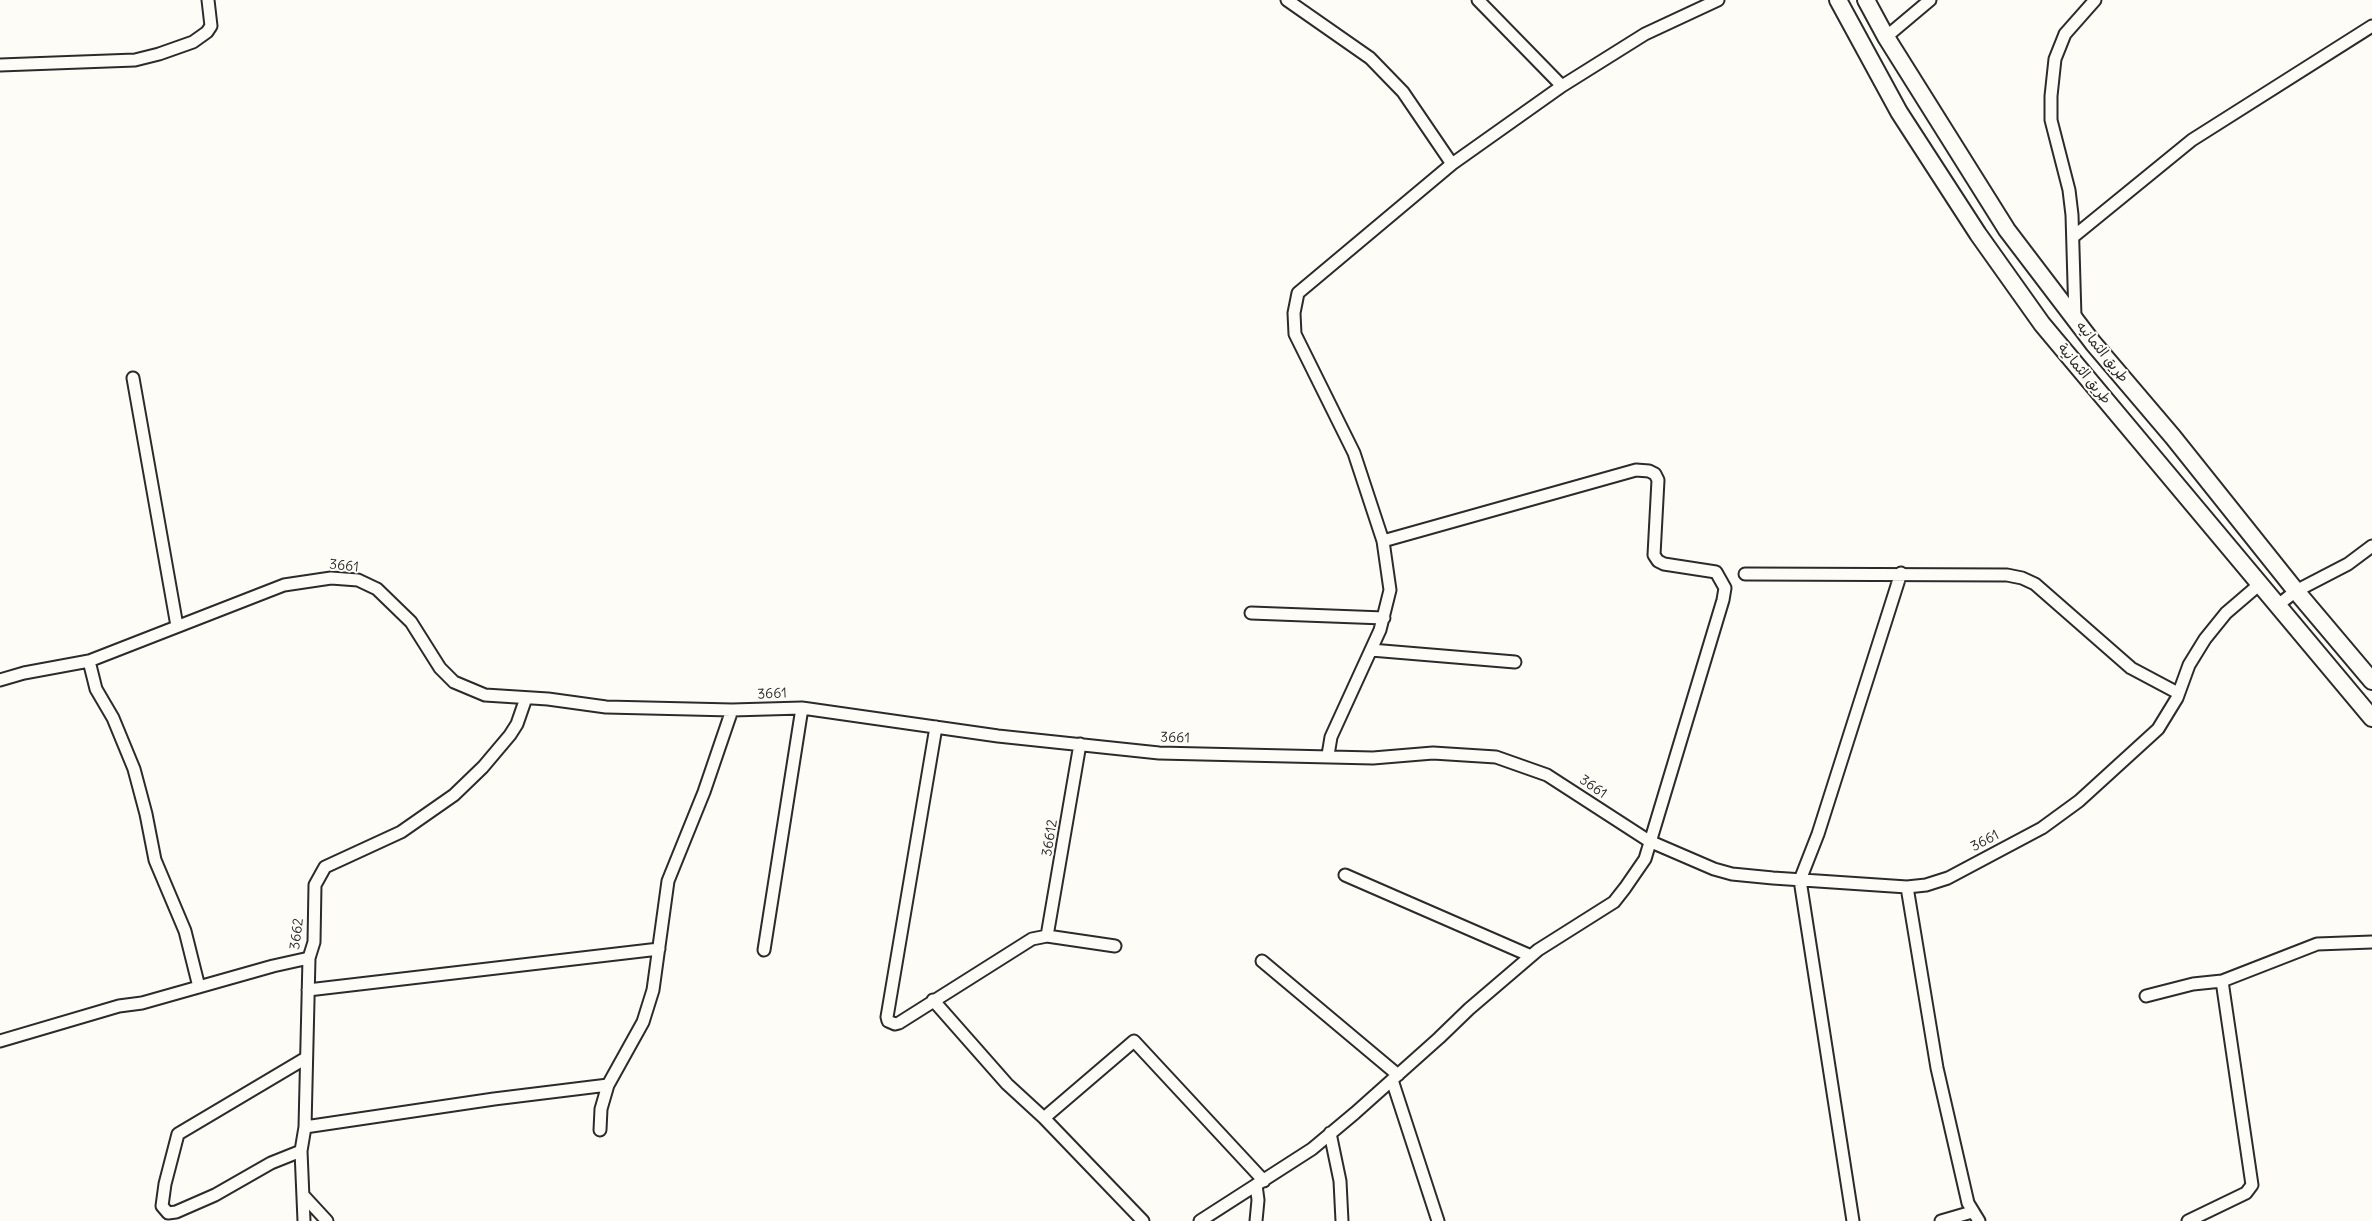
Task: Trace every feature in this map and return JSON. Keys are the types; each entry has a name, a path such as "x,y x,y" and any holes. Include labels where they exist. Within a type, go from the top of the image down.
{"street":[{"path":"0,65 135,60 159,54 193,42 207,32 212,26 208,0"},
{"path":"1287,0 1370,58 1403,92 1452,164"},
{"path":"1478,0 1562,86"},
{"path":"1328,756 1331,737 1384,618 1390,590 1383,541 1354,453 1295,334 1294,313 1298,293 1452,164 1562,86 1645,34 1718,0"},
{"name":"طريق الثمانية","path":"1838,0 1899,112 1978,234 2042,324 2261,583 2372,718"},
{"name":"طريق الثمانيه","path":"1866,0 1886,37 2007,230 2075,320 2173,437 2296,591 2372,680"},
{"path":"1886,37 1930,0"},
{"path":"2075,320 2073,237 2069,190 2051,120 2052,96 2056,59 2065,34 2095,0"},
{"path":"2073,237 2192,140 2372,26"},
{"path":"133,378 178,626"},
{"path":"1200,1221 1260,1183 1330,1133 1531,956 1614,902 1645,859 1725,588 1716,572 1658,562 1654,555 1658,480 1655,474 1649,471 1636,470 1383,541"},
{"path":"2278,605 2296,591 2348,564 2372,546"},
{"path":"1745,574 2007,575 2022,578 2035,584 2131,668 2178,692"},
{"path":"1853,1221 1800,880 1818,834 1901,574"},
{"name":"3661","path":"0,680 24,673 89,661 284,585 318,579 358,580 377,589 411,622 440,668 454,682 485,695 548,699 606,707 732,710 802,708 998,736 1159,753 1373,758 1433,753 1496,758 1512,761 1547,775 1564,784 1649,841 1732,874 1907,887 1926,885 1948,878 2060,816 2158,729 2178,692 2189,666 2214,625 2261,583"},
{"path":"1251,613 1384,618"},
{"path":"1371,650 1515,662"},
{"path":"89,661 96,689 113,718 134,768 155,860 185,931 199,987"},
{"name":"3662","path":"0,1041 119,1006 309,958 314,942 315,885 325,867 401,832 454,795 484,767 507,740 517,724 526,698"},
{"path":"764,950 802,708"},
{"path":"600,1130 601,1109 608,1085 643,1022 652,990 668,881 704,792 732,710"},
{"path":"936,727 887,1017 892,1023 899,1023 1032,939 1047,936 1115,946"},
{"name":"36612","path":"1047,936 1080,744"},
{"path":"1345,876 1531,956"},
{"path":"1907,887 1937,1068 1968,1203 1976,1216 1941,1221"},
{"path":"2146,996 2193,984 2222,981 2317,944 2372,942"},
{"path":"308,990 659,949"},
{"path":"304,1221 301,1150 305,1127 309,958"},
{"path":"1262,961 1395,1077 1438,1221"},
{"path":"2188,1221 2246,1193 2252,1186 2222,981"},
{"path":"933,1000 1007,1084 1044,1118 1143,1221"},
{"path":"1044,1118 1134,1041 1260,1183 1256,1221"},
{"path":"301,1150 271,1162 215,1195 176,1212 168,1213 162,1206 165,1184 178,1134 306,1058"},
{"path":"305,1127 494,1099 608,1085"},
{"path":"1330,1133 1340,1181 1342,1221"},
{"path":"303,1195 327,1221"}]}
